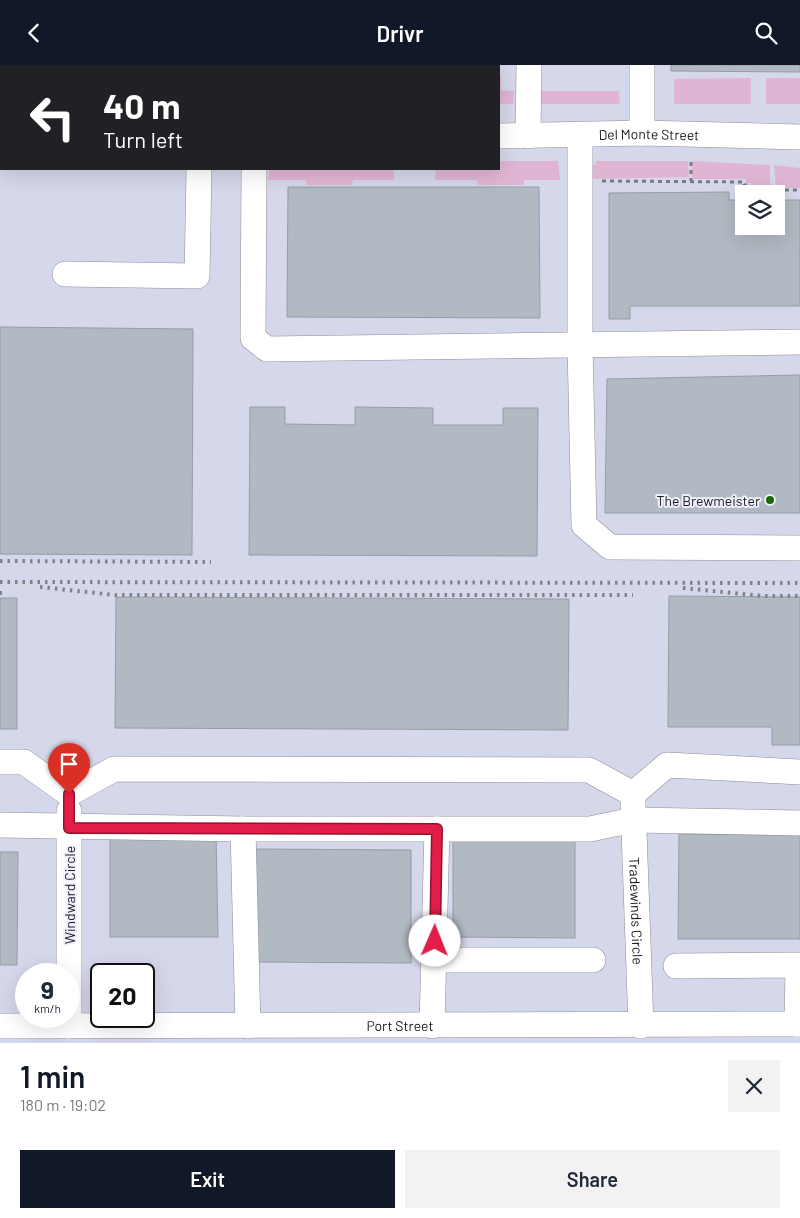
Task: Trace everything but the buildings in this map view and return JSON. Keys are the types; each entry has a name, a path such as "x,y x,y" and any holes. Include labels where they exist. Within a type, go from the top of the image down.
{"street":[{"path":"528,136 529,65"},
{"path":"642,65 642,133"},
{"name":"Del Monte Street","path":"500,136 642,133 800,137"},
{"path":"580,135 580,345 584,525 610,547 800,548"},
{"path":"65,274 197,276 199,170"},
{"path":"254,170 253,338 267,349 800,342"},
{"path":"0,762 24,762 69,794 114,769 589,770 633,794 667,765 800,772"},
{"name":"Windward Circle","path":"69,794 69,963"},
{"name":"Tradewinds Circle","path":"633,794 641,1025"},
{"path":"0,825 69,828 590,829 633,820 800,823"},
{"path":"243,829 248,1025"},
{"path":"432,1025 437,829"},
{"path":"434,960 593,960"},
{"path":"676,966 798,965 786,1029"},
{"name":"Port Street","path":"78,1028 108,1035 176,1034 248,1025 301,1034 432,1025 490,1034 609,1033 641,1025 786,1029"},
{"name":"Port Street","path":"0,1026 36,1035 62,1028"}],"path":[{"path":"691,162 691,181"},
{"path":"594,181 744,182 744,185 748,185 748,190 800,190"}],"shaded area":[{"path":"500,65 800,65 800,1043 0,1043 0,170 500,170"},
{"path":"500,76 501,90 514,91 513,104 500,104"},
{"path":"751,78 751,104 674,104 674,79"},
{"path":"766,78 800,78 800,104 766,104"},
{"path":"541,91 619,91 620,104 541,104"},
{"path":"500,161 558,161 560,180 524,180 524,185 478,185 477,180 435,180 436,170 500,170"},
{"path":"596,161 688,161 689,177 593,179 593,165 596,165"},
{"path":"692,161 770,165 770,185 751,185 751,183 746,183 746,179 694,179 692,177"},
{"path":"774,165 800,168 800,188 776,185"},
{"path":"270,170 394,170 394,180 353,180 352,185 306,185 306,180 268,180"}],"railway":[{"path":"0,561 211,562"},
{"path":"0,582 800,583"},
{"path":"40,587 115,595 633,595"},
{"path":"683,588 762,596 800,596"}],"place":[{"name":"The Brewmeister","path":"770,500"}],"route":[{"path":"69,794 69,828 437,829 435,941"}]}
